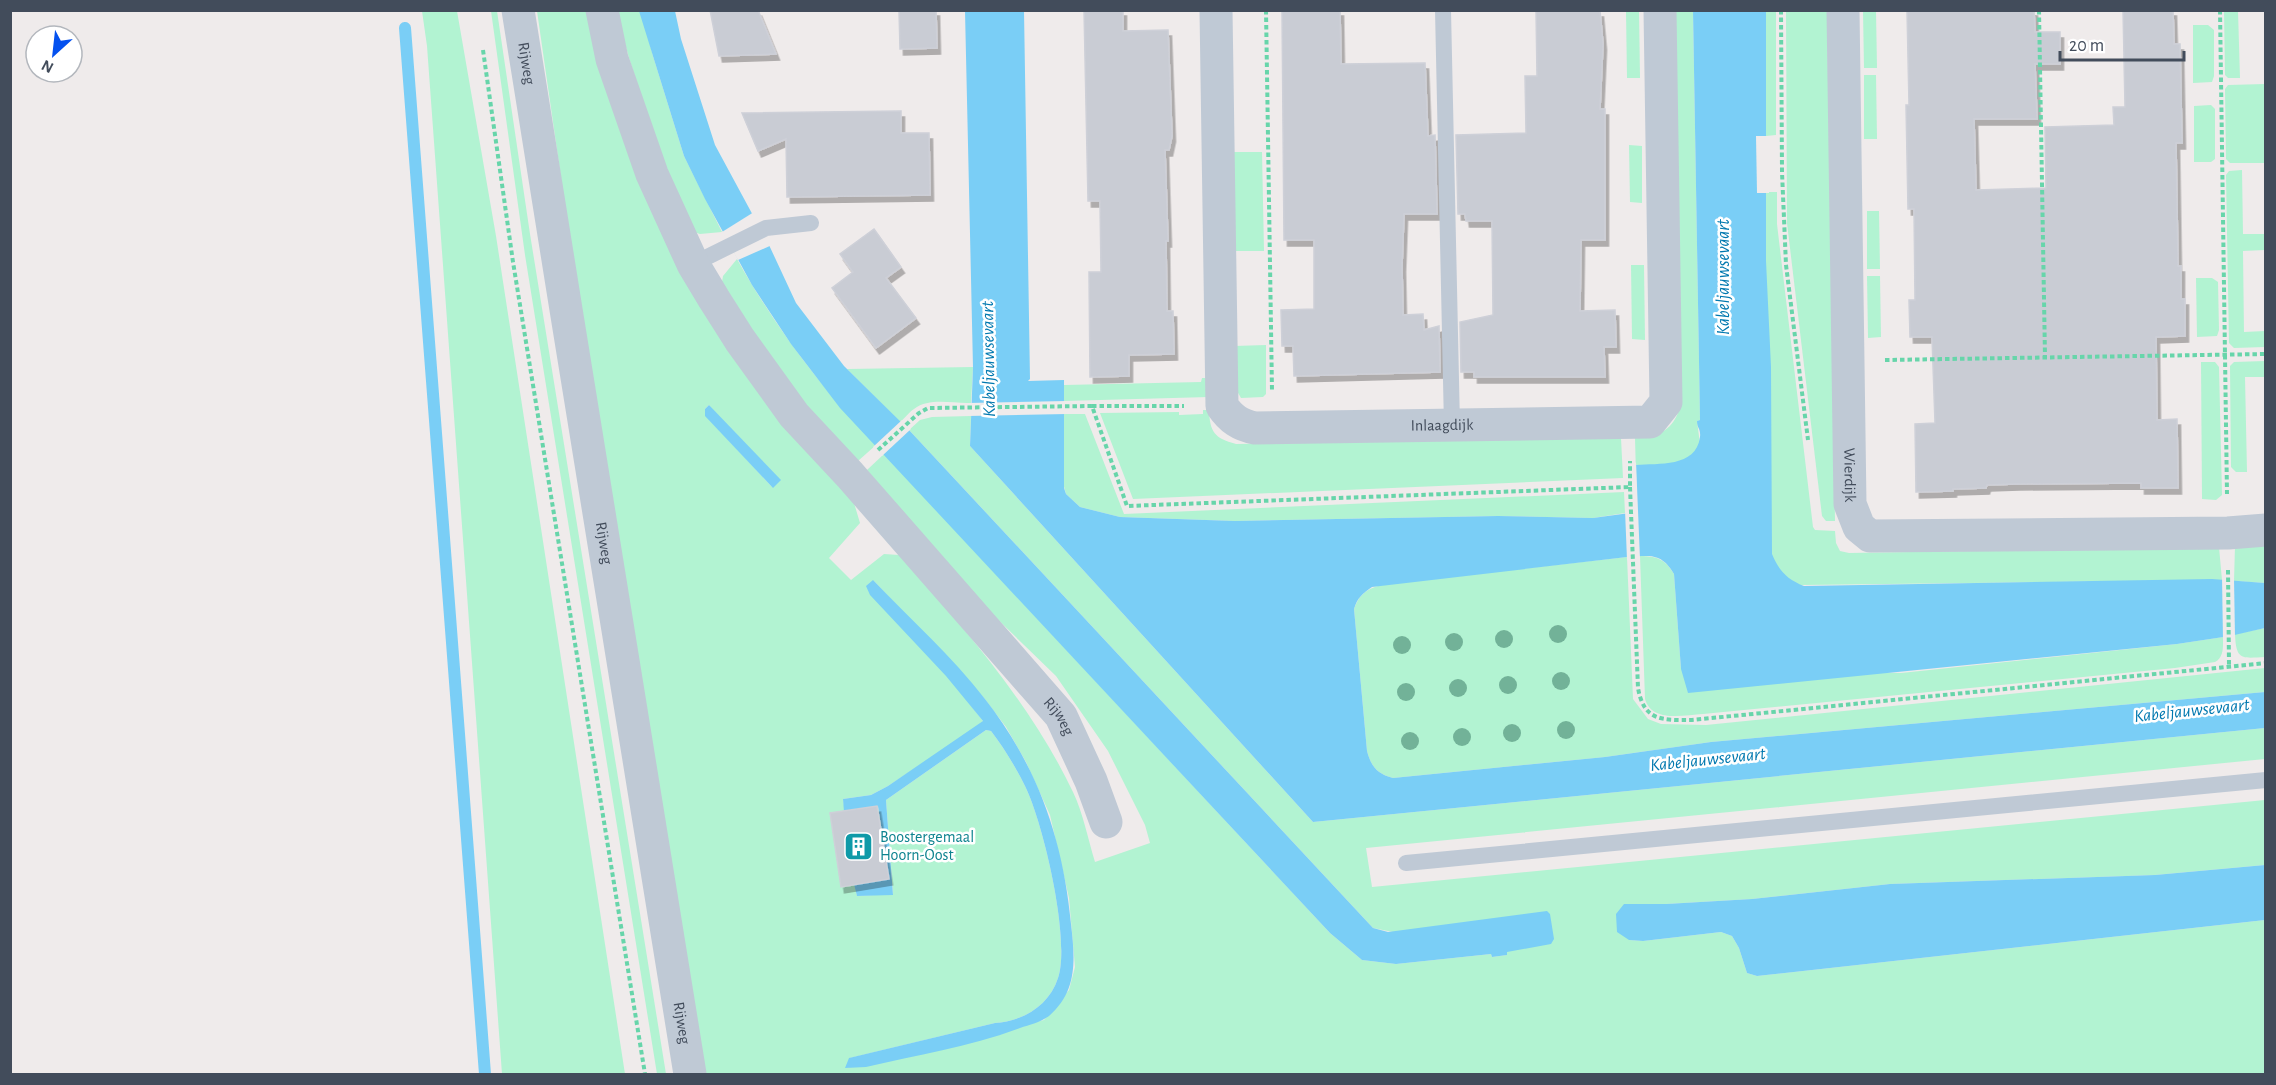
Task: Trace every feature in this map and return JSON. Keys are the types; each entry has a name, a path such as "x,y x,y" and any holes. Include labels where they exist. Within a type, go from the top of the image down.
{"street":[{"name":"Rijweg","path":"518,10 690,1074"},
{"name":"Rijweg","path":"602,10 612,59 652,174 693,264 740,340 794,415 850,475 1060,716 1091,781 1106,822"},
{"path":"1216,10 1222,406"},
{"name":"Inlaagdijk","path":"1222,406 1228,415 1242,425 1255,428 1650,422 1666,402 1660,10"},
{"name":"Wierdijk","path":"1843,10 1850,504 1859,527 1870,536 2228,544 2265,530"}],"lane":[{"path":"1443,10 1452,426"},
{"path":"693,264 766,228 811,223"},
{"path":"1406,863 2265,780"}],"path":[{"path":"1266,10 1273,428"},
{"path":"1781,10 1782,172 1786,265 1809,446"},
{"path":"2039,10 2045,357"},
{"path":"2220,10 2229,666"},
{"path":"482,42 513,262 645,1074"},
{"path":"1848,360 2265,354"},
{"path":"872,456 919,413 928,408 1072,405 1222,406"},
{"path":"1092,406 1127,506 1630,487"},
{"path":"1629,424 1638,688 1641,703 1649,713 1660,720 1692,720 2265,663"}],"green space":[{"path":"422,11 457,11 496,236 625,1074 502,1074 427,46"},
{"path":"491,11 497,11 530,234 666,1074 657,1074 525,255"},
{"path":"537,11 590,11 644,187 854,503 860,523 829,558 851,580 884,554 899,555 923,582 994,667 1037,728 1077,800 1095,862 1150,843 1145,825 1108,751 1056,676 954,577 867,470 884,454 1330,933 1362,960 1396,964 1491,954 1492,957 1507,955 1373,928 909,430 920,420 932,417 971,416 970,446 1313,822 2265,728 2265,759 1366,848 1372,887 2265,800 2265,865 2155,875 1890,884 1752,899 1624,904 1629,940 1643,941 1721,932 1732,936 1739,948 1747,973 1757,976 2265,920 2265,1074 705,1074 574,268","holes":["709,405 773,488 706,416 705,409","873,580 984,698 1006,727 1026,762 1050,815 1069,898 1075,967 1069,990 1044,1020 846,1068 850,1058 1005,1022 1025,1015 1041,1004 1054,988 1061,960 1058,910 1040,826 1025,786 991,731 986,730 886,800 893,894 857,896 855,884 889,879 878,806 845,812 843,799 871,795 888,786 982,724 983,721"]},
{"path":"616,11 641,11 684,156 722,232 700,234 694,232 669,181"},
{"path":"1626,11 1639,11 1640,78 1627,78"},
{"path":"1675,11 1693,11 1700,420 1697,421 1703,467 1637,512 1635,438 1665,430 1674,421 1681,405"},
{"path":"1754,11 1776,11 1776,135 1766,136 1766,192 1777,192 1777,224 1815,530 1835,531 1836,543 1840,551 1849,553 2219,547 2222,580 1788,587 1768,564"},
{"path":"1786,11 1827,11 1835,521 1826,521 1822,516 1787,223"},
{"path":"1863,11 1876,11 1877,68 1864,68"},
{"path":"2224,11 2238,11 2240,78 2228,78 2225,75"},
{"path":"2193,25 2208,25 2214,30 2212,82 2193,83"},
{"path":"1864,75 1876,75 1877,139 1864,139"},
{"path":"2265,84 2265,163 2230,163 2226,159 2225,89 2228,85"},
{"path":"2211,105 2215,109 2215,159 2211,162 2194,162 2194,106"},
{"path":"1629,145 1642,146 1642,203 1630,202"},
{"path":"1231,152 1262,152 1264,251 1232,251"},
{"path":"2242,170 2243,234 2266,234 2265,250 2243,251 2244,332 2265,331 2265,347 2234,348 2229,343 2226,175 2229,171"},
{"path":"1867,211 1879,211 1880,269 1867,269"},
{"path":"737,259 767,309 800,356 876,445 858,461 788,387 722,282 723,276"},
{"path":"1631,265 1644,265 1645,340 1632,339"},
{"path":"1867,276 1880,276 1881,337 1868,338"},
{"path":"2196,278 2212,278 2218,282 2219,330 2217,336 2197,337"},
{"path":"1266,345 1266,394 1263,397 1241,398 1237,391 1234,346"},
{"path":"2265,361 2265,377 2245,377 2247,472 2236,472 2231,467 2230,366 2234,362"},
{"path":"2201,362 2215,362 2219,367 2222,495 2216,500 2202,499"},
{"path":"973,367 971,403 927,403 912,410 900,422 847,369"},
{"path":"1202,378 1208,378 1209,397 1064,401 1064,385 1201,382"},
{"path":"1203,410 1209,410 1212,429 1215,433 1236,444 1621,438 1623,478 1133,499 1100,413 1179,412 1179,415 1203,414"},
{"path":"1064,414 1085,414 1124,514 1624,492 1625,513 1593,518 1498,516 1235,521 1120,517 1080,507 1066,494 1063,483"},
{"path":"2235,546 2265,546 2265,583 2234,581"},
{"path":"1640,556 1660,559 1674,574 1681,669 1901,673 2177,644 2223,637 2222,651 2215,662 2175,668 1703,714 1661,715 1649,707 1645,699"},
{"path":"1627,557 1633,699 1648,719 1661,724 1706,725 2265,668 2265,692 1711,742 1605,757 1393,778 1375,769 1367,751 1354,609 1363,594 1387,584"},
{"path":"2265,628 2265,657 2242,656 2237,649 2235,634"}],"water":[{"path":"639,11 675,11 681,39 715,145 769,245 796,303 844,366 909,430 1373,928 1388,932 1547,911 1550,914 1554,939 1551,944 1492,957 1491,954 1396,964 1362,960 1330,933 840,408 791,344 752,285 684,156"},
{"name":"Kabeljauwsevaart","path":"965,11 1024,11 1030,379 1028,381 1064,380 1064,488 1066,494 1080,507 1120,517 1235,521 1498,516 1593,518 1637,512 1636,465 1675,462 1684,459 1697,447 1700,437 1697,421 1700,420 1693,11 1766,11 1766,261 1771,367 1772,554 1781,570 1804,586 2212,579 2265,583 2265,628 2230,636 2177,644 1688,693 1681,669 1674,574 1664,562 1654,557 1627,557 1372,587 1361,596 1354,609 1367,751 1370,761 1379,772 1393,778 1605,757 1711,742 2265,692 2265,728 1313,822 970,446 973,367"},
{"path":"709,405 781,480 773,488 705,416 705,409"},
{"path":"873,580 972,683 1004,725 1020,751 1045,805 1062,863 1073,962 1070,985 1065,996 1049,1016 1042,1020 963,1046 866,1067 845,1068 849,1058 1005,1022 1025,1015 1041,1004 1054,988 1061,960 1058,910 1040,826 1025,786 991,731 986,730 886,800 893,895 857,896 854,884 889,879 878,806 844,812 843,799 871,795 888,786 983,721 946,676 870,595 866,586"},
{"path":"2265,865 2265,920 1757,976 1747,973 1739,948 1732,936 1721,932 1643,941 1629,940 1617,932 1616,914 1624,904 1752,899 1890,884 2155,875"}],"pier":[{"path":"1756,136 1769,136 1769,193 1757,193"},
{"path":"754,212 772,245 738,260 722,232"},
{"path":"1067,401 1067,414 968,416 968,403"},
{"path":"902,420 911,429 882,456 873,447"},
{"path":"1636,462 1640,559 1627,560 1625,510 1634,509 1633,465"},
{"path":"2222,577 2234,578 2235,638 2223,640"}],"building":[{"path":"710,10 758,10 776,54 719,56"},
{"path":"899,10 936,10 937,48 900,49"},
{"path":"1084,10 1123,10 1123,31 1168,30 1172,136 1169,150 1165,150 1168,241 1166,241 1167,311 1173,311 1174,354 1129,355 1129,376 1090,377 1089,272 1101,272 1100,201 1088,201"},
{"path":"1282,10 1340,10 1341,64 1425,63 1428,136 1435,135 1437,214 1404,214 1403,315 1423,314 1424,330 1439,326 1440,372 1294,376 1293,346 1282,346 1281,310 1314,309 1314,240 1284,240"},
{"path":"1536,10 1600,11 1603,44 1600,109 1605,109 1605,240 1581,240 1580,311 1615,310 1616,347 1604,347 1605,377 1474,377 1474,372 1461,372 1460,322 1493,315 1492,221 1466,221 1465,214 1458,214 1456,135 1526,133 1525,76 1537,76"},
{"path":"1907,10 2034,10 2035,32 2060,32 2060,64 2035,64 2037,119 1974,119 1976,190 2046,188 2045,127 2114,125 2113,107 2125,107 2123,10 2173,10 2174,44 2180,44 2182,143 2176,143 2178,266 2181,266 2181,299 2185,299 2185,336 2156,337 2157,420 2177,419 2178,488 2141,488 2141,483 2016,484 1987,485 1986,488 1953,489 1953,491 1916,492 1915,424 1935,423 1932,337 1910,337 1909,300 1915,300 1914,209 1908,209"},
{"path":"901,111 901,133 929,133 930,195 787,197 786,139 758,151 742,113"},
{"path":"874,229 901,267 886,278 916,318 876,348 832,288 853,272 840,254"},
{"name":"Boostergemaal Hoorn-Oost","path":"877,806 889,879 841,887 830,813"}],"waterway":[{"path":"405,28 485,1074"}],"place":[{"name":"Boostergemaal Hoorn-Oost","path":"859,846"}]}
